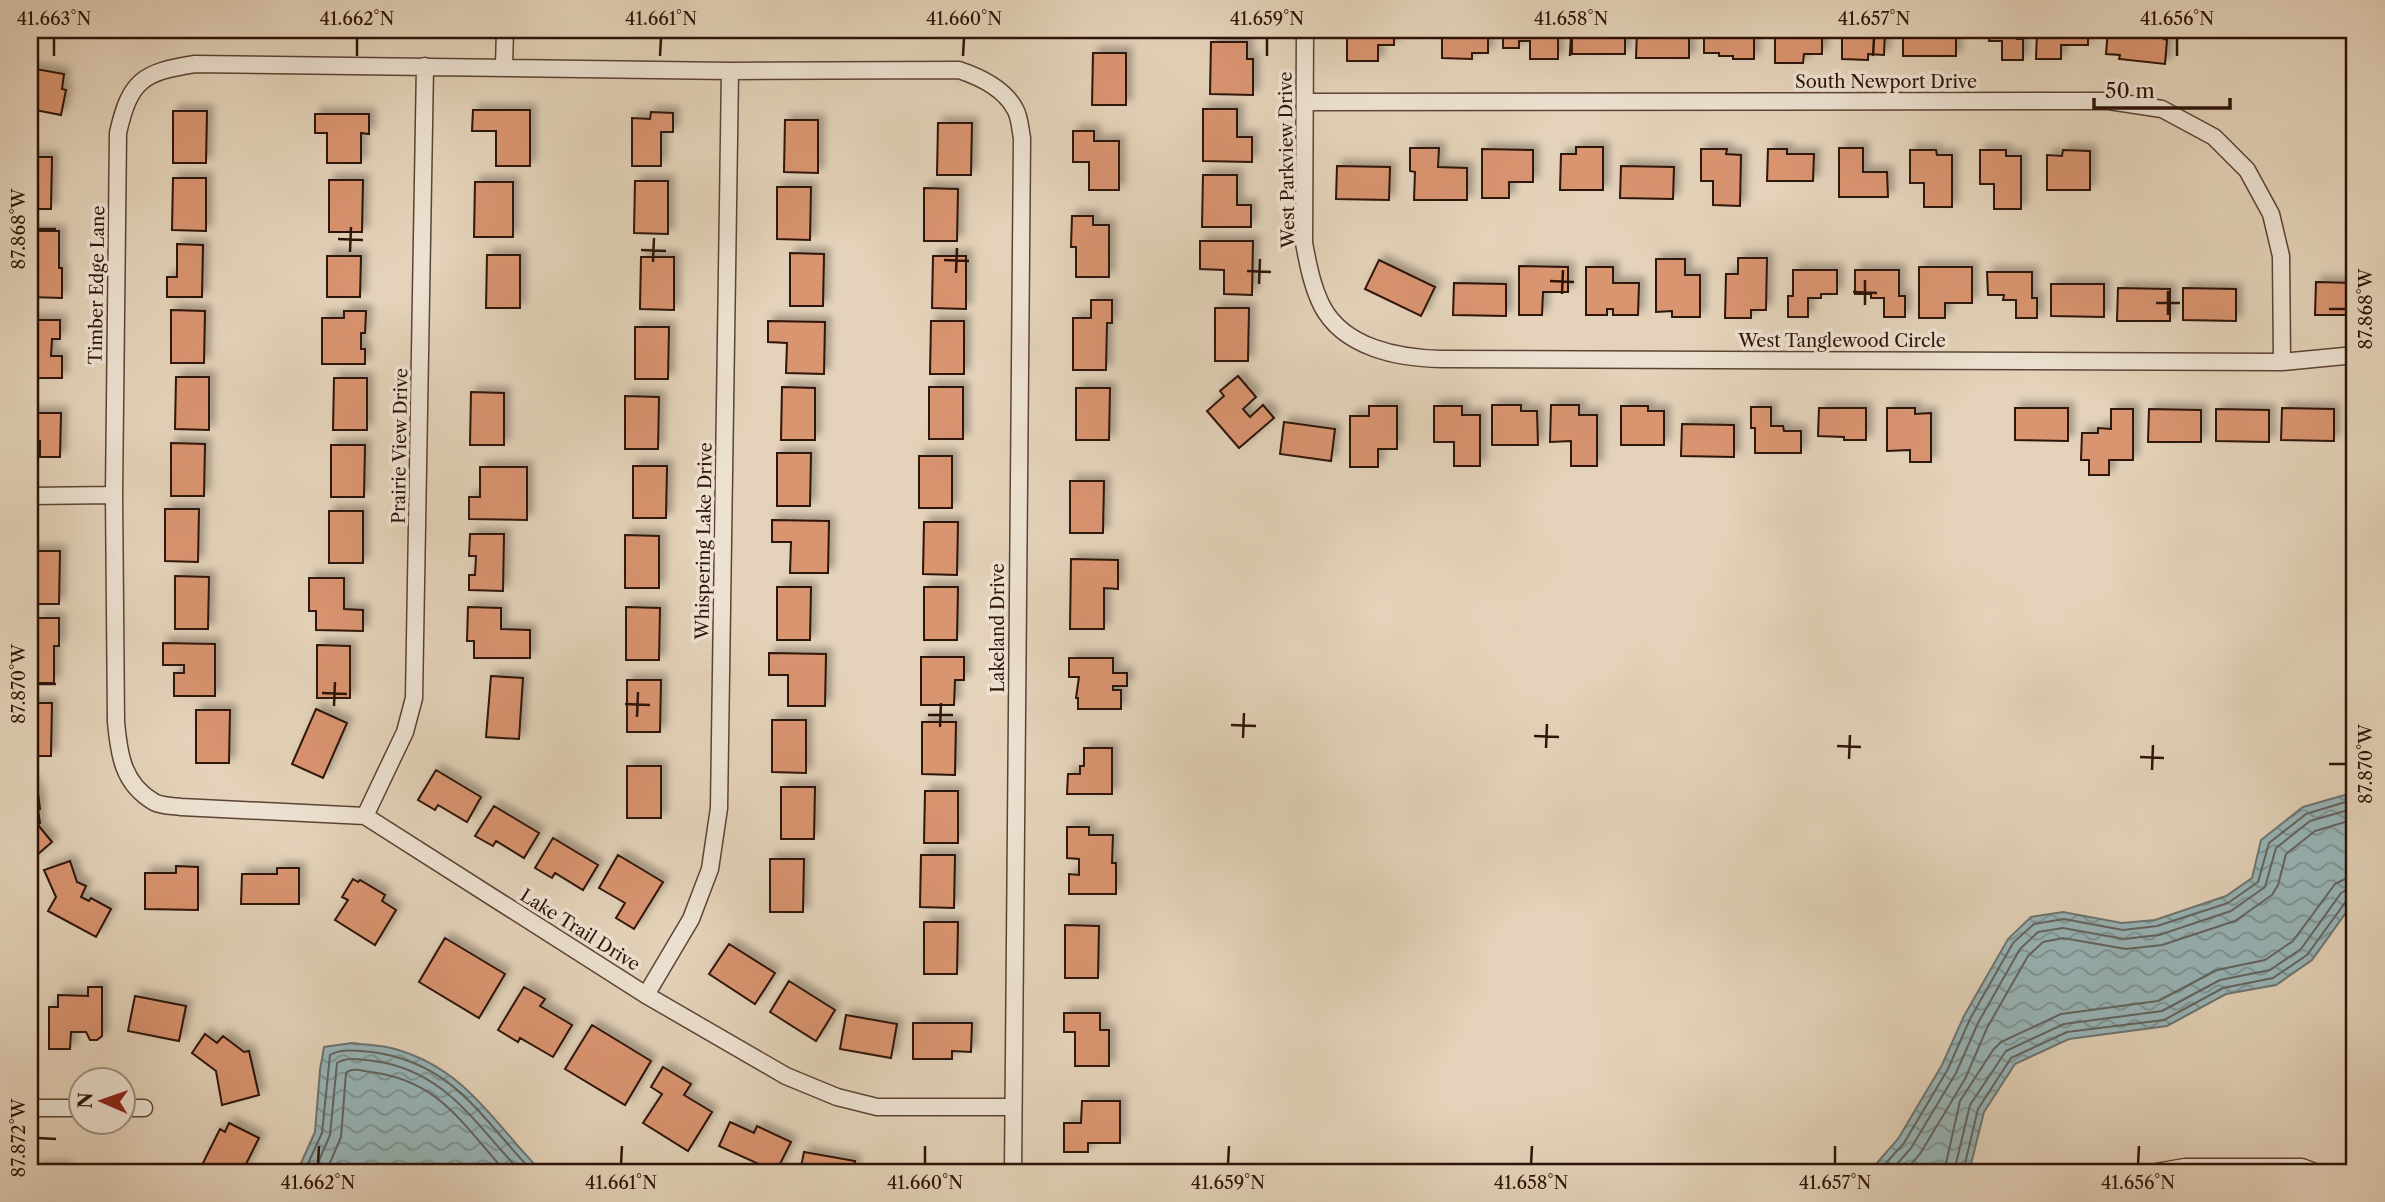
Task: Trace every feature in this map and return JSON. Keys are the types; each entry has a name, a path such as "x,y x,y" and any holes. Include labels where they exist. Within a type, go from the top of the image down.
{"street":[{"path":"505,30 505,67"},
{"name":"West Parkview Drive","path":"1306,30 1304,243 1322,306 1336,326"},
{"name":"Timber Edge Lane","path":"130,782 119,754 116,722 114,495 118,133 125,104 140,80 165,68 195,64 425,66"},
{"path":"425,66 730,71"},
{"name":"Prairie View Drive","path":"365,816 405,732 414,698 425,66"},
{"name":"Lakeland Drive","path":"730,71 959,70 981,77 999,91 1016,110 1021,138 1013,1172"},
{"name":"Whispering Lake Drive","path":"646,995 691,919 710,869 719,808 730,71"},
{"name":"South Newport Drive","path":"1305,102 2109,102 2162,110 2214,137 2247,170 2271,214 2281,256 2282,362"},
{"name":"West Tanglewood Circle","path":"1336,326 1358,342 1386,352 1425,359 2282,362 2355,355"},
{"path":"30,496 114,495"},
{"name":"Lake Trail Drive","path":"130,782 155,803 181,807 365,816 646,995 786,1076 837,1097 877,1107 1013,1107"},
{"path":"30,1108 66,1108"},
{"path":"136,1108 144,1108"},
{"path":"2156,1172 2185,1167 2302,1167 2315,1172"}],"water":[{"path":"2355,792 2355,900 2312,960 2276,985 2226,994 2167,1026 2069,1039 2015,1064 1984,1112 1969,1172 1869,1172 1898,1139 1942,1065 1964,1016 2008,939 2031,917 2063,912 2122,923 2155,920 2226,896 2252,878 2261,840 2303,807"},
{"path":"352,1043 395,1049 440,1069 491,1114 538,1168 568,1172 297,1172 315,1132 324,1047"},
{"path":"646,1169 662,1172 568,1172"}],"building":[{"path":"1347,30 1394,30 1394,45 1378,45 1378,61 1347,61"},
{"path":"1442,30 1488,30 1488,53 1472,53 1472,59 1442,58"},
{"path":"1503,30 1558,30 1558,59 1530,59 1530,41 1519,41 1519,48 1503,48"},
{"path":"1572,30 1625,30 1625,54 1572,54"},
{"path":"1637,30 1689,30 1689,58 1636,58"},
{"path":"1704,30 1754,30 1754,59 1733,59 1733,56 1719,56 1719,53 1704,53"},
{"path":"1775,30 1822,30 1822,54 1804,54 1803,63 1775,63"},
{"path":"1842,30 1885,30 1884,55 1868,54 1868,60 1842,59"},
{"path":"1903,30 1956,30 1956,56 1903,56"},
{"path":"1973,30 2017,30 2017,39 2023,39 2023,60 2002,60 2002,41 1989,41 1990,37 1973,36"},
{"path":"2037,30 2088,30 2088,45 2061,45 2061,59 2036,59"},
{"path":"2108,30 2165,30 2165,64 2119,59 2120,55 2106,54"},
{"path":"1211,42 1247,42 1247,59 1253,59 1253,95 1210,94"},
{"path":"1093,53 1126,53 1126,105 1092,105"},
{"path":"30,68 64,74 62,89 66,90 61,115 30,109"},
{"path":"1203,109 1237,109 1237,137 1252,137 1252,162 1203,161"},
{"path":"473,110 530,110 530,166 496,166 496,131 472,131"},
{"path":"173,111 207,111 206,163 173,163"},
{"path":"651,112 673,113 673,132 661,132 661,166 632,166 632,118 650,119"},
{"path":"315,114 369,114 369,134 361,133 361,163 327,163 327,133 315,133"},
{"path":"785,120 818,120 818,173 784,172"},
{"path":"938,123 972,123 971,175 937,175"},
{"path":"1073,131 1094,131 1094,141 1119,141 1119,190 1089,190 1089,162 1073,162"},
{"path":"1576,147 1603,147 1603,190 1560,190 1561,154 1576,154"},
{"path":"1410,148 1439,148 1438,167 1467,168 1467,200 1414,200 1415,172 1410,171"},
{"path":"1839,148 1863,148 1863,172 1887,172 1888,197 1839,197"},
{"path":"1482,149 1533,150 1533,182 1509,182 1509,198 1482,198"},
{"path":"1701,149 1727,149 1726,154 1741,155 1740,206 1713,205 1713,181 1701,181"},
{"path":"1768,149 1787,149 1787,154 1814,154 1813,181 1767,181"},
{"path":"1910,150 1936,150 1937,155 1952,155 1952,207 1924,207 1924,183 1910,183"},
{"path":"1980,150 2006,150 2006,156 2021,156 2021,209 1994,209 1994,184 1980,184"},
{"path":"2063,150 2090,151 2090,190 2047,190 2047,155 2062,156"},
{"path":"30,157 52,157 51,209 30,209"},
{"path":"1337,166 1390,167 1389,200 1336,199"},
{"path":"1621,166 1674,167 1673,199 1620,198"},
{"path":"1203,175 1237,175 1237,205 1251,205 1251,227 1202,227"},
{"path":"173,178 206,178 206,231 172,230"},
{"path":"329,180 363,180 362,232 329,232"},
{"path":"635,181 668,181 668,234 634,233"},
{"path":"475,182 513,182 513,237 474,237"},
{"path":"777,187 811,187 810,240 777,239"},
{"path":"924,188 958,189 957,241 924,241"},
{"path":"1072,216 1093,216 1093,225 1109,225 1109,277 1076,277 1076,247 1071,247"},
{"path":"30,231 59,231 62,298 30,297"},
{"path":"1200,241 1253,241 1252,295 1224,294 1224,270 1200,269"},
{"path":"177,244 203,245 202,297 167,297 167,277 177,277"},
{"path":"790,253 824,254 823,306 790,306"},
{"path":"487,255 520,255 520,308 486,308"},
{"path":"327,256 361,256 360,297 327,297"},
{"path":"933,256 966,256 966,309 932,308"},
{"path":"641,257 674,257 674,310 640,309"},
{"path":"1738,258 1767,258 1766,310 1751,310 1751,318 1725,318 1726,274 1738,274"},
{"path":"1656,259 1685,259 1685,275 1700,275 1700,317 1672,317 1672,311 1656,312"},
{"path":"1379,260 1435,287 1421,316 1365,289"},
{"path":"1519,266 1568,267 1568,292 1543,292 1542,315 1519,315"},
{"path":"1586,267 1613,267 1613,283 1639,283 1638,315 1613,315 1613,309 1607,309 1607,315 1586,315"},
{"path":"1919,267 1972,267 1972,303 1945,303 1945,318 1919,318"},
{"path":"1793,270 1837,270 1837,294 1821,294 1821,298 1808,298 1808,317 1788,317 1788,296 1793,296"},
{"path":"1855,270 1899,270 1899,296 1905,296 1905,317 1884,317 1884,298 1871,298 1871,294 1855,294"},
{"path":"1987,272 2032,272 2032,298 2037,298 2037,318 2016,318 2016,300 2003,300 2004,295 1988,295"},
{"path":"2316,282 2355,283 2355,315 2315,315"},
{"path":"1454,283 1506,284 1506,316 1453,315"},
{"path":"2051,284 2104,284 2104,317 2051,316"},
{"path":"2118,288 2170,289 2170,321 2117,321"},
{"path":"2183,288 2236,289 2236,321 2183,320"},
{"path":"1091,300 1112,300 1112,323 1107,323 1106,370 1073,370 1073,318 1091,318"},
{"path":"1215,308 1249,308 1248,361 1215,361"},
{"path":"171,310 205,311 204,363 171,363"},
{"path":"344,311 366,311 365,333 361,333 365,364 322,364 322,318 344,318"},
{"path":"30,320 60,320 60,339 52,339 51,356 62,356 62,378 30,378"},
{"path":"768,321 825,322 824,374 786,373 787,343 768,342"},
{"path":"931,321 964,321 964,374 930,374"},
{"path":"635,327 669,327 668,379 635,379"},
{"path":"1238,376 1256,397 1243,409 1250,417 1263,405 1274,418 1239,448 1207,411 1224,396 1220,391"},
{"path":"176,377 209,377 209,430 175,429"},
{"path":"334,378 367,378 367,430 333,430"},
{"path":"782,387 815,388 815,440 781,440"},
{"path":"929,387 963,387 963,439 929,439"},
{"path":"1076,388 1110,388 1109,440 1076,440"},
{"path":"471,392 504,393 504,445 470,445"},
{"path":"625,396 659,397 658,449 625,449"},
{"path":"1492,405 1521,405 1521,411 1537,411 1538,445 1492,445"},
{"path":"1551,405 1579,405 1579,415 1597,415 1597,466 1571,466 1571,441 1550,442"},
{"path":"1369,406 1397,406 1397,449 1378,449 1378,467 1350,467 1350,416 1369,416"},
{"path":"1434,406 1462,406 1462,415 1480,415 1480,466 1454,466 1454,442 1434,442"},
{"path":"1621,406 1648,406 1648,411 1664,411 1664,445 1621,445"},
{"path":"2355,406 2355,454 2351,455 2347,407"},
{"path":"1751,407 1771,407 1771,426 1783,426 1784,431 1801,431 1801,453 1755,453 1755,428 1751,428"},
{"path":"1819,408 1866,408 1866,440 1818,436"},
{"path":"1887,408 1915,408 1915,414 1931,413 1931,462 1910,462 1910,450 1887,451"},
{"path":"2015,408 2068,408 2068,441 2015,440"},
{"path":"2282,408 2334,409 2334,441 2281,440"},
{"path":"2111,409 2133,409 2133,460 2109,460 2109,475 2089,475 2089,460 2081,460 2082,433 2098,433 2098,428 2111,429"},
{"path":"2149,409 2201,410 2201,442 2148,442"},
{"path":"2216,409 2269,410 2269,442 2216,441"},
{"path":"30,413 61,413 60,457 40,457 40,441 30,441"},
{"path":"1284,422 1335,429 1331,461 1280,454"},
{"path":"1682,424 1734,425 1734,457 1681,456"},
{"path":"171,443 205,444 204,496 171,496"},
{"path":"331,445 365,445 364,497 331,497"},
{"path":"777,453 811,453 810,506 777,506"},
{"path":"919,456 952,456 952,508 919,508"},
{"path":"633,466 667,466 666,518 633,518"},
{"path":"480,467 527,467 527,520 469,519 469,497 480,497"},
{"path":"1070,481 1104,481 1103,533 1070,533"},
{"path":"165,509 199,509 198,562 165,561"},
{"path":"329,511 363,511 363,563 329,563"},
{"path":"772,520 829,521 828,573 790,573 791,542 772,542"},
{"path":"924,522 958,522 957,575 923,574"},
{"path":"470,534 504,534 503,591 469,590 469,575 475,575 476,556 469,556"},
{"path":"625,535 659,536 659,588 625,588"},
{"path":"30,551 60,551 59,604 30,604"},
{"path":"1071,559 1118,560 1118,589 1104,588 1104,629 1070,629"},
{"path":"175,576 209,577 208,629 175,629"},
{"path":"309,578 344,578 344,609 363,610 363,631 316,630 316,611 309,611"},
{"path":"777,587 811,587 810,640 777,640"},
{"path":"924,587 958,587 957,640 924,640"},
{"path":"468,607 501,608 501,629 530,630 530,658 474,658 474,641 467,641"},
{"path":"626,607 660,608 659,660 626,660"},
{"path":"38,618 59,618 59,646 54,646 54,683 30,683 30,627 38,627"},
{"path":"163,643 215,644 215,696 174,696 174,673 184,673 184,665 163,665"},
{"path":"317,645 350,646 350,698 317,698"},
{"path":"769,653 826,654 825,706 788,706 788,675 769,675"},
{"path":"921,657 964,657 964,680 955,680 954,705 921,705"},
{"path":"1069,658 1113,658 1113,673 1127,673 1127,686 1113,686 1113,690 1121,690 1121,709 1078,709 1076,698 1079,677 1069,677"},
{"path":"491,676 523,678 519,739 486,737"},
{"path":"627,680 661,680 660,732 627,732"},
{"path":"30,703 52,703 51,756 30,756"},
{"path":"316,709 347,723 323,778 292,764"},
{"path":"196,710 230,710 229,763 196,763"},
{"path":"772,720 806,720 806,773 772,772"},
{"path":"922,722 956,722 955,775 922,774"},
{"path":"1084,748 1112,748 1112,794 1067,794 1068,774 1080,774 1080,766 1084,766"},
{"path":"627,766 661,766 661,818 627,818"},
{"path":"436,770 481,797 467,822 438,805 435,810 418,800"},
{"path":"30,781 33,781 35,793 38,793 38,825 52,842 30,861"},
{"path":"781,787 815,787 814,839 781,839"},
{"path":"925,791 958,791 958,843 924,843"},
{"path":"494,806 539,833 524,858 496,841 493,846 475,836"},
{"path":"1067,827 1089,827 1089,835 1113,835 1112,863 1116,863 1116,894 1069,894 1069,874 1079,875 1079,859 1067,858"},
{"path":"553,838 598,865 583,890 555,873 552,878 535,868"},
{"path":"618,855 663,882 634,929 616,918 625,903 599,888"},
{"path":"921,855 955,855 954,908 920,907"},
{"path":"770,859 804,859 803,912 770,912"},
{"path":"70,861 77,882 86,886 81,897 89,901 91,898 111,909 96,937 48,911 56,897 44,870"},
{"path":"176,866 198,867 198,910 145,909 145,873 176,873"},
{"path":"277,868 299,868 299,904 241,904 242,874 277,874"},
{"path":"353,879 358,882 360,880 385,895 382,901 396,910 375,945 335,920 348,900 342,897"},
{"path":"924,922 958,922 957,974 924,974"},
{"path":"1065,925 1099,926 1098,978 1065,978"},
{"path":"445,938 505,974 479,1018 419,982"},
{"path":"729,944 775,973 755,1004 709,974"},
{"path":"789,981 835,1010 816,1041 770,1012"},
{"path":"88,987 102,987 102,1036 97,1040 90,1040 86,1032 71,1032 70,1049 49,1049 49,1007 58,1007 58,995 88,996"},
{"path":"524,987 545,999 540,1006 572,1025 553,1057 520,1038 518,1042 498,1030"},
{"path":"135,996 186,1006 179,1041 128,1031"},
{"path":"1064,1013 1100,1013 1100,1030 1109,1030 1109,1066 1075,1066 1075,1032 1064,1032"},
{"path":"846,1015 897,1024 891,1058 840,1049"},
{"path":"913,1023 972,1023 971,1052 952,1051 952,1059 913,1059"},
{"path":"592,1025 651,1061 625,1105 565,1069"},
{"path":"205,1034 217,1043 223,1036 244,1052 249,1051 259,1095 222,1105 216,1071 192,1053"},
{"path":"663,1067 691,1084 684,1095 712,1112 688,1151 643,1123 662,1094 651,1087"},
{"path":"1082,1101 1120,1101 1120,1143 1088,1143 1088,1152 1064,1152 1064,1123 1081,1123"},
{"path":"730,1122 754,1133 757,1126 791,1142 776,1172 719,1146"},
{"path":"229,1123 259,1138 242,1172 212,1172 201,1167 220,1129 225,1132"},
{"path":"804,1152 855,1161 853,1172 800,1172"},
{"path":"35,1167 65,1167 65,1172 35,1172"}]}
